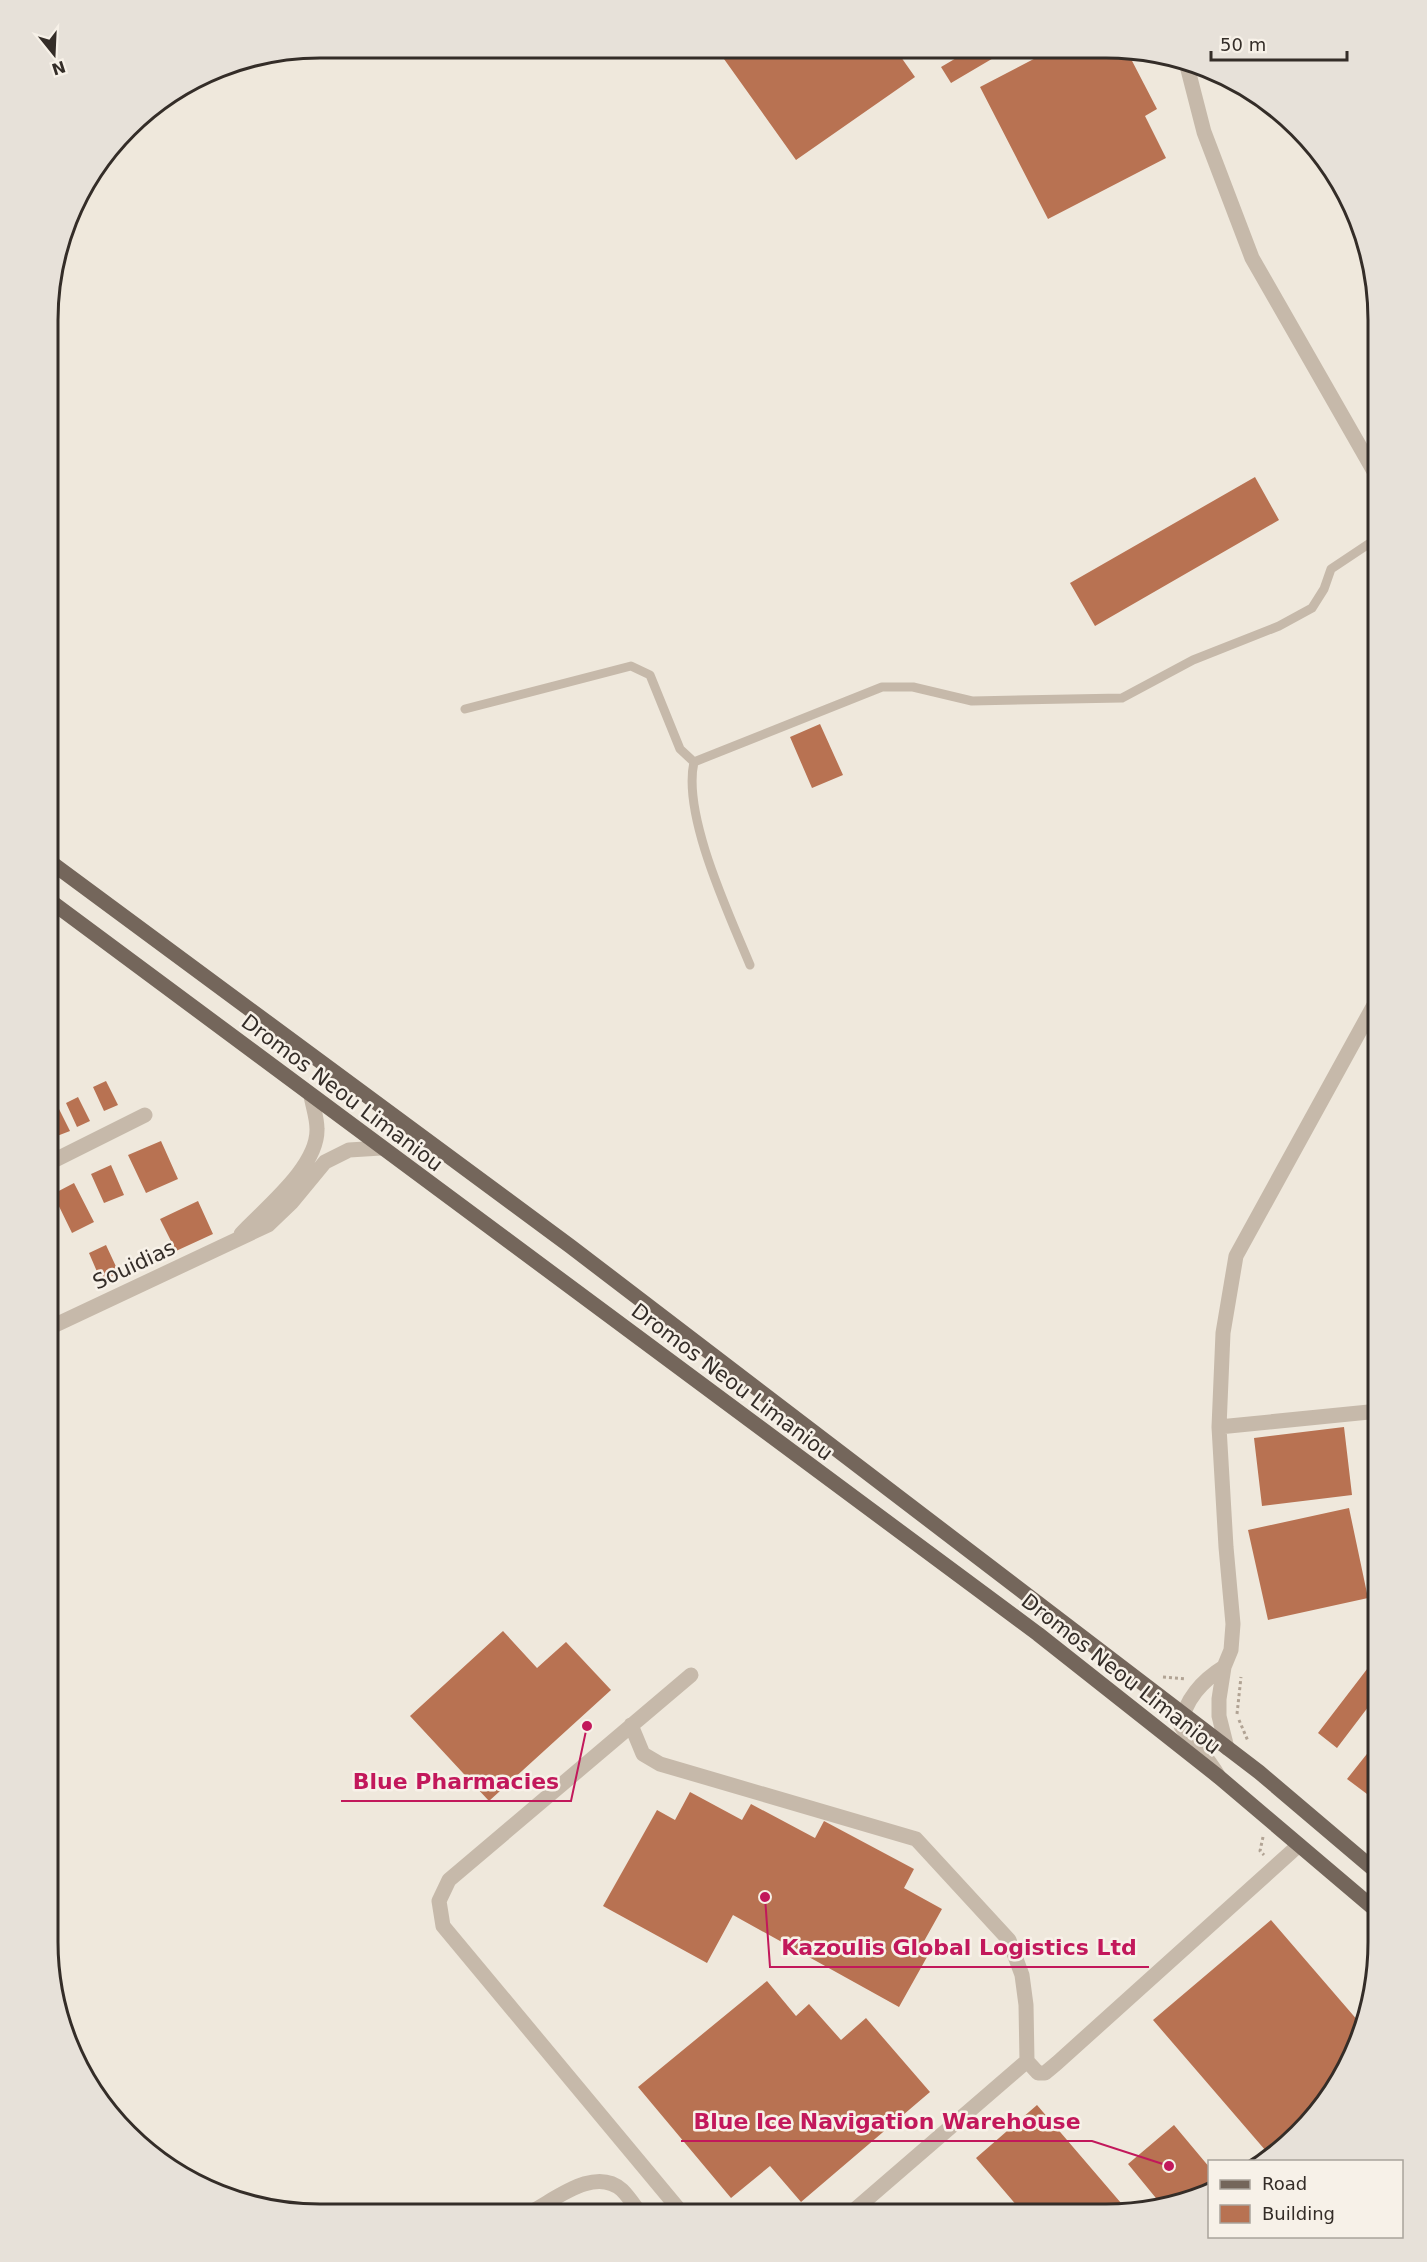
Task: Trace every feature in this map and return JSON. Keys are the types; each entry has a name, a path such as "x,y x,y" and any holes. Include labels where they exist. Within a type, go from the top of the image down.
{"main road":[{"name":"Dromos Neou Limaniou","path":"58,867 561,1239 1182,1713 1369,1866"},
{"name":"Dromos Neou Limaniou","path":"58,906 1038,1634 1219,1777 1369,1904"}],"street":[{"path":"1188,71 1204,132 1252,258 1369,463"},
{"path":"1227,1748 1219,1716 1224,1667 1231,1650 1233,1624 1219,1427 1223,1333 1236,1256 1369,1014"},
{"name":"Souidias","path":"237,1239 285,1191 312,1152 317,1130 311,1096"},
{"path":"58,1158 145,1115"},
{"name":"Souidias","path":"58,1324 268,1225 292,1202 325,1162 349,1150 381,1148"},
{"path":"1219,1427 1369,1412"},
{"path":"1219,1777 1208,1756 1193,1744 1181,1726 1182,1713 1207,1678 1224,1667"},
{"path":"675,2204 443,1926 440,1901 449,1880 691,1675"},
{"path":"631,1725 643,1754 660,1764 916,1839 1009,1940 1022,1975 1026,2005 1028,2061 1038,2073 1045,2073 1057,2063 1299,1845"},
{"path":"861,2204 1028,2061"},
{"path":"545,2204 581,2184 602,2181 621,2189 633,2204"}],"lane":[{"path":"694,762 882,687 913,687 972,701 1122,698 1193,660 1279,626 1312,608 1324,589 1332,569 1369,544"},
{"path":"465,709 631,666 650,675 680,749 694,762"},
{"path":"694,762 692,797 729,913 750,965"}],"path":[{"path":"1241,1677 1237,1716 1248,1741 1257,1749"}],"building":[{"path":"723,58 902,58 915,77 796,160"},
{"path":"956,58 993,58 951,83 941,67"},
{"path":"1036,58 1131,60 1157,109 1145,116 1166,158 1048,219 980,87"},
{"path":"1255,477 1279,520 1095,626 1070,583"},
{"path":"820,724 843,775 812,788 790,737"},
{"path":"106,1081 118,1105 104,1111 93,1087"},
{"path":"78,1097 90,1121 77,1127 66,1103"},
{"path":"58,1107 70,1131 58,1136"},
{"path":"161,1141 178,1179 146,1193 128,1155"},
{"path":"111,1165 124,1195 104,1203 91,1174"},
{"path":"74,1183 94,1222 72,1233 58,1204 58,1191"},
{"path":"198,1201 213,1234 176,1251 160,1219"},
{"path":"106,1245 119,1273 101,1281 89,1253"},
{"path":"1344,1427 1352,1495 1262,1506 1254,1438"},
{"path":"1349,1508 1368,1598 1268,1620 1248,1530"},
{"path":"503,1631 537,1668 566,1642 611,1690 489,1801 410,1716"},
{"path":"1369,1667 1369,1706 1337,1748 1318,1733"},
{"path":"1369,1751 1369,1791 1367,1794 1347,1779"},
{"path":"690,1792 742,1820 751,1804 815,1838 824,1821 914,1869 904,1888 942,1909 918,1952 927,1957 899,2007 733,1915 707,1963 603,1906 657,1810 675,1820"},
{"path":"1271,1920 1357,2020 1349,2042 1324,2087 1292,2127 1265,2150 1153,2020"},
{"path":"767,1981 796,2016 809,2004 841,2040 866,2018 930,2092 801,2202 770,2166 731,2198 638,2087"},
{"path":"1037,2105 1121,2203 1015,2204 976,2158"},
{"path":"1174,2125 1208,2166 1208,2183 1156,2198 1128,2164"}],"place":[{"name":"Blue Pharmacies","path":"587,1726"},
{"name":"Kazoulis Global Logistics Ltd","path":"765,1897"},
{"name":"Blue Ice Navigation Warehouse","path":"1169,2166"}]}
